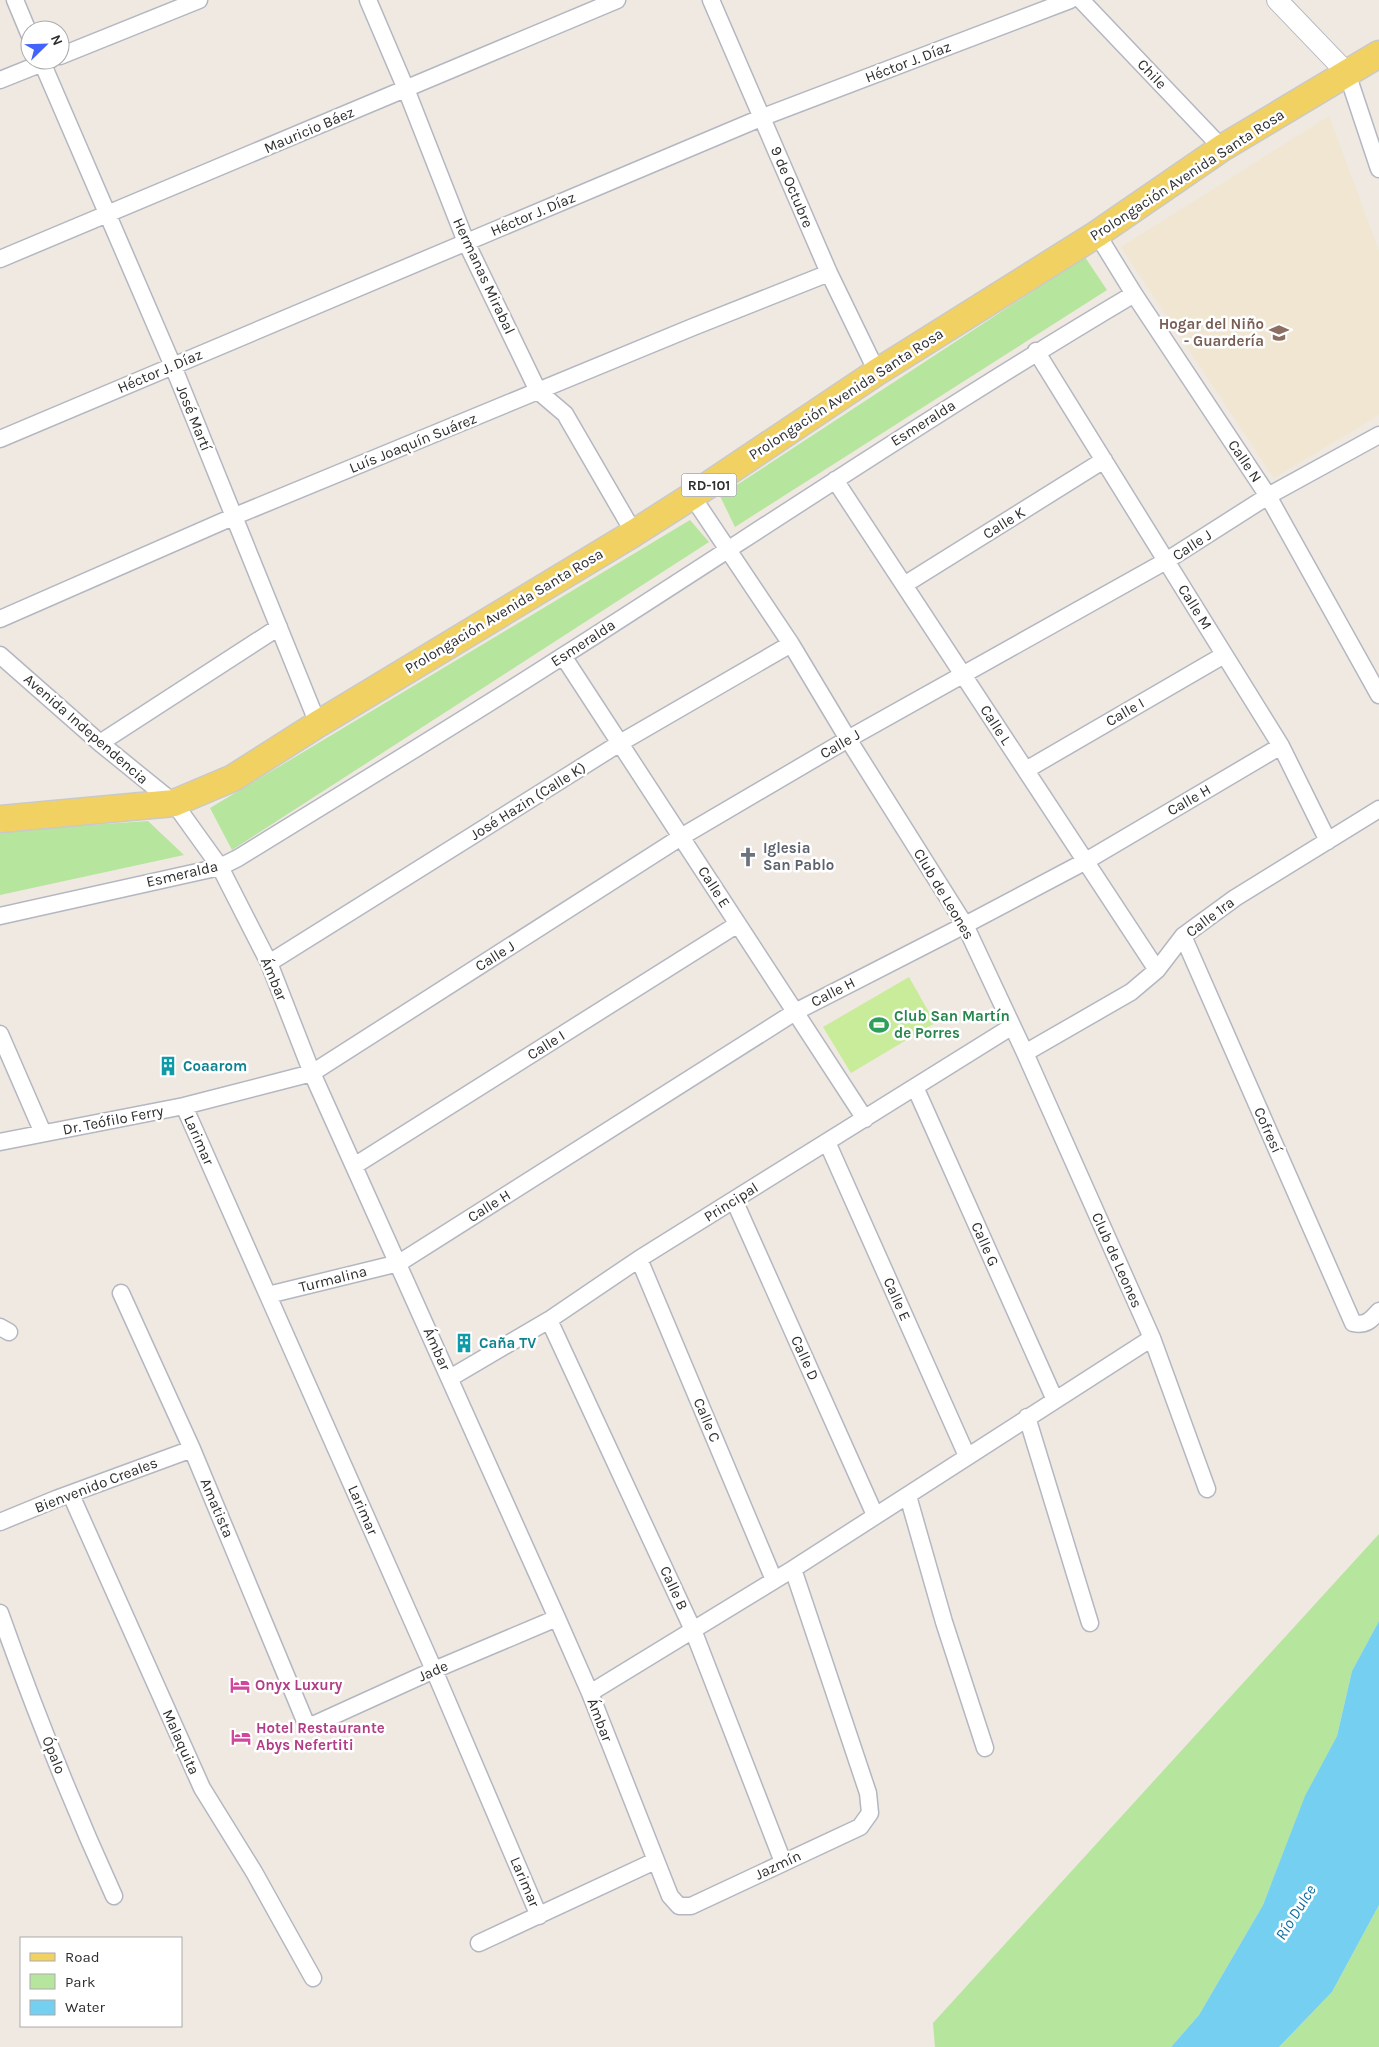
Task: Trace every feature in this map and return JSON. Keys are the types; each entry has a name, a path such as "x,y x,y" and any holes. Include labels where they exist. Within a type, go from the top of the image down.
{"main road":[{"name":"Prolongación Avenida Santa Rosa","path":"0,819 174,803 233,778 318,724 634,533 877,372 1097,234 1222,148 1379,54"}],"street":[{"path":"14,0 23,20"},
{"path":"70,52 199,0"},
{"name":"Hermanas Mirabal","path":"368,0 406,89 466,242 538,392 565,414 634,533"},
{"name":"Mauricio Báez","path":"0,259 617,0"},
{"name":"9 de Octubre","path":"711,0 830,273 877,372"},
{"name":"Héctor J. Díaz","path":"0,438 763,117 1070,0"},
{"name":"Chile","path":"1081,0 1222,148"},
{"path":"1277,0 1347,73 1379,169"},
{"path":"0,80 23,70"},
{"name":"José Martí","path":"48,70 234,516 318,724"},
{"name":"Calle N","path":"1097,234 1134,294 1268,496 1379,695"},
{"name":"Luís Joaquín Suárez","path":"0,619 234,516 830,273"},
{"name":"Esmeralda","path":"0,916 220,867 238,858 563,656 834,480 1036,352 1134,294"},
{"name":"Calle M","path":"1036,352 1281,746 1328,841"},
{"name":"Calle J","path":"312,1073 681,837 848,739 1166,561 1268,496 1379,435"},
{"name":"Calle K","path":"904,585 1104,460"},
{"name":"Calle L","path":"834,480 1157,970"},
{"name":"Club de Leones","path":"692,496 791,644 848,739 965,925 1011,1027 1025,1053 1152,1338 1207,1489"},
{"path":"100,744 279,627"},
{"name":"José Hazin (Calle K)","path":"269,964 620,743 791,644"},
{"name":"Calle I","path":"1026,770 1224,654"},
{"name":"Avenida Independencia","path":"0,655 100,744 174,803"},
{"name":"Calle E","path":"563,656 865,1118"},
{"name":"Calle H","path":"399,1263 795,1012 1086,861 1281,746"},
{"name":"Ámbar","path":"174,803 220,867 269,964 312,1073 399,1263 590,1693 670,1896 679,1906"},
{"name":"Calle 1ra","path":"1025,1053 1131,992 1157,970 1183,936 1235,898 1379,809"},
{"name":"Calle I","path":"354,1166 738,924"},
{"name":"Cofresí","path":"1183,936 1353,1323 1368,1323 1379,1311"},
{"name":"Principal","path":"450,1378 549,1320 639,1259 1011,1027"},
{"path":"0,1034 43,1133"},
{"name":"Dr. Teófilo Ferry","path":"0,1142 184,1106 312,1073"},
{"name":"Calle G","path":"915,1087 1055,1400"},
{"name":"Larimar","path":"184,1106 434,1670 539,1916"},
{"name":"Calle E","path":"827,1142 967,1456"},
{"name":"Calle D","path":"734,1200 875,1515"},
{"name":"Calle C","path":"639,1259 774,1580"},
{"name":"Turmalina","path":"268,1295 399,1263"},
{"name":"Amatista","path":"121,1293 192,1449 305,1722 309,1724"},
{"name":"Calle B","path":"549,1320 693,1630 783,1862"},
{"path":"590,1693 793,1569 1152,1338"},
{"path":"1027,1417 1090,1623"},
{"name":"Bienvenido Creales","path":"0,1522 192,1449"},
{"name":"Malaquita","path":"71,1495 202,1788 254,1872 313,1978"},
{"path":"908,1496 944,1622 984,1748"},
{"name":"Jazmín","path":"679,1906 691,1906 860,1827 870,1813 868,1793 793,1569"},
{"name":"Ópalo","path":"0,1614 60,1771 114,1896"},
{"name":"Jade","path":"309,1724 313,1725 434,1670 557,1618"},
{"path":"479,1943 655,1861"}],"shaded area":[{"name":"Hogar del Niño - Guardería","path":"1329,116 1379,251 1379,415 1274,478 1121,247"}],"green space":[{"path":"1085,257 1107,290 735,527 720,496"},
{"path":"690,520 709,542 232,850 210,808"},
{"path":"148,821 184,855 0,895 0,831"},
{"name":"Club San Martín de Porres","path":"909,977 935,1023 851,1073 823,1027"},
{"path":"1379,1534 1379,1621 1352,1671 1337,1736 1305,1797 1263,1905 1199,2015 1171,2047 935,2047 933,2023"},
{"path":"1379,1905 1379,2047 1279,2047 1332,1992"}],"water":[{"name":"Río Dulce","path":"1379,1621 1379,1905 1332,1992 1279,2047 1171,2047 1199,2015 1263,1905 1305,1796 1337,1736 1352,1671"}],"place":[{"name":"Hogar del Niño - Guardería","path":"1279,333"},
{"name":"Iglesia San Pablo","path":"748,857"},
{"name":"Club San Martín de Porres","path":"879,1025"},
{"name":"Coaarom","path":"168,1066"},
{"name":"Caña TV","path":"464,1343"},
{"name":"Onyx Luxury","path":"240,1685"},
{"name":"Hotel Restaurante Abys Nefertiti","path":"241,1737"}]}
